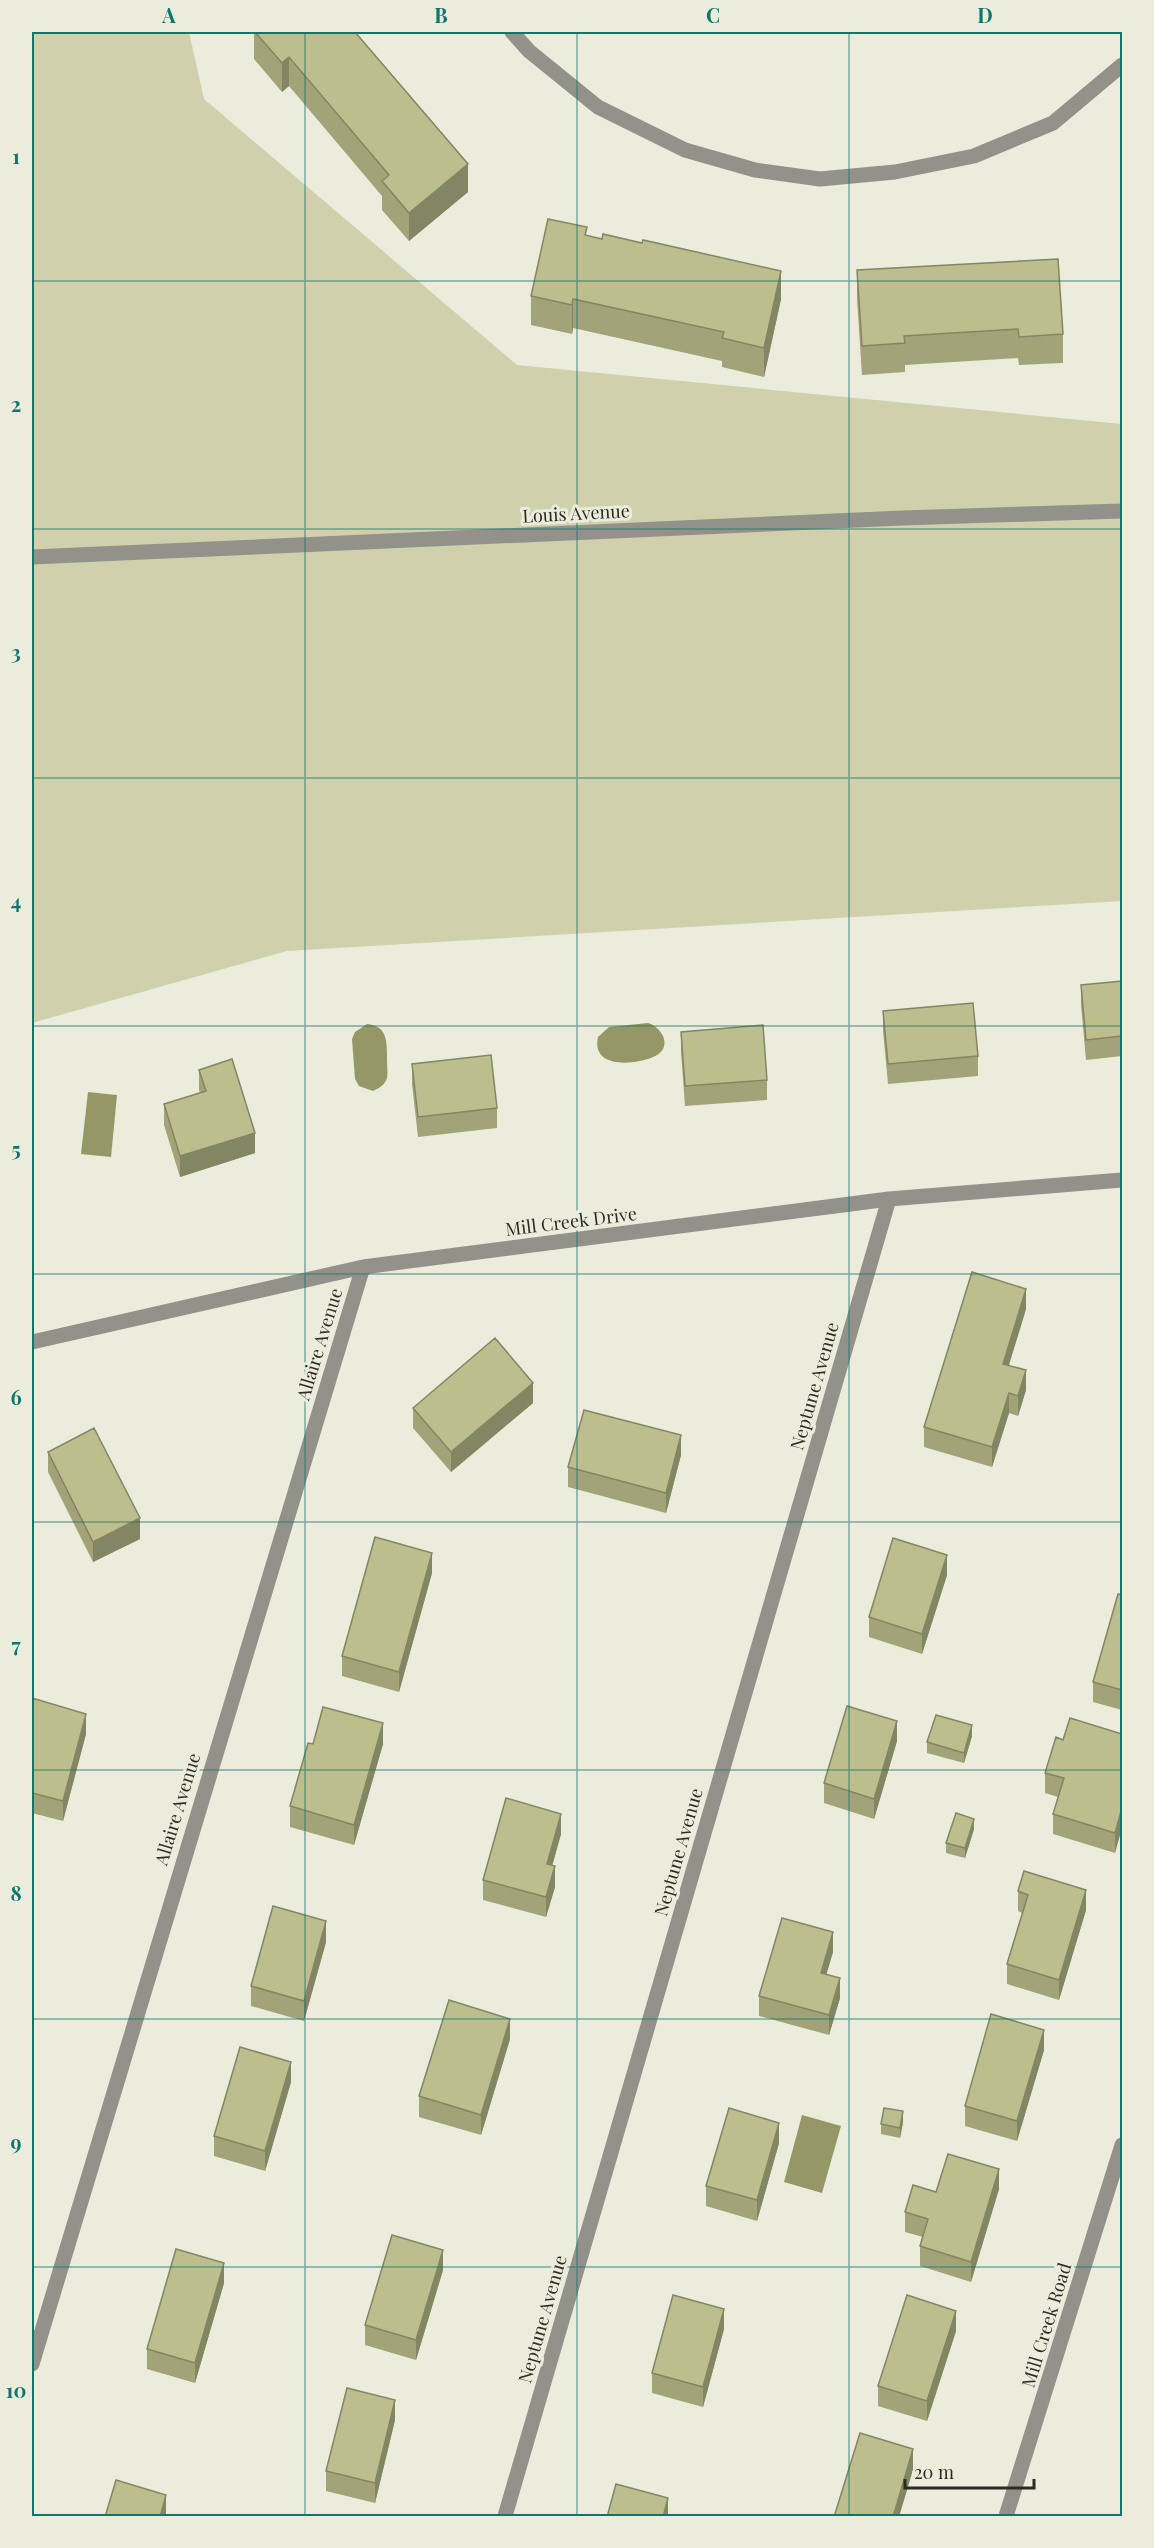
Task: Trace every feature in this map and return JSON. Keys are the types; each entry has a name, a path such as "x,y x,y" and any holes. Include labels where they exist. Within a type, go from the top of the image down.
{"street":[{"path":"512,32 529,51 598,107 675,145 755,170 820,179 895,172 974,156 1053,123 1122,65"},
{"name":"Louis Avenue","path":"32,557 903,518 1122,511"},
{"name":"Mill Creek Drive","path":"32,1342 363,1267 889,1199 1122,1180"},
{"name":"Neptune Avenue","path":"505,2517 889,1199"},
{"name":"Allaire Avenue","path":"32,2364 363,1267"},
{"name":"Mill Creek Road","path":"1006,2517 1122,2145"}],"shaded area":[{"path":"32,32 189,32 204,99 517,365 1122,424 1122,901 287,951 32,1023"},
{"path":"648,1023 658,1029 664,1039 663,1049 659,1053 645,1060 625,1063 607,1060 601,1055 598,1037 609,1027"},
{"path":"367,1024 374,1025 383,1031 387,1047 387,1078 380,1087 373,1091 359,1086 355,1079 352,1039 355,1032"},
{"path":"88,1092 117,1095 111,1157 81,1154"},
{"path":"802,2115 841,2126 822,2193 784,2182"}],"building":[{"path":"255,32 355,32 468,164 409,213 382,181 389,175 289,57 282,63"},
{"path":"548,219 587,227 585,235 602,239 603,234 642,243 643,240 781,271 764,348 722,338 724,332 573,299 572,305 531,296"},
{"path":"1058,259 1063,334 1019,337 1018,329 904,336 905,343 862,346 857,270"},
{"path":"1122,981 1122,1036 1086,1040 1081,985"},
{"path":"973,1003 978,1056 888,1064 883,1011"},
{"path":"763,1025 767,1080 685,1086 681,1032"},
{"path":"491,1055 497,1108 418,1117 412,1064"},
{"path":"232,1059 255,1133 180,1156 164,1104 206,1091 199,1070"},
{"path":"972,1272 1026,1289 1003,1364 1026,1370 1018,1396 1009,1393 992,1447 924,1427"},
{"path":"495,1338 533,1383 451,1452 413,1408"},
{"path":"584,1410 681,1435 666,1493 568,1467"},
{"path":"94,1428 140,1518 93,1542 48,1452"},
{"path":"375,1537 432,1553 399,1672 342,1656"},
{"path":"893,1538 947,1555 922,1634 869,1617"},
{"path":"1118,1594 1122,1595 1122,1690 1093,1682"},
{"path":"32,1698 86,1714 63,1801 32,1793"},
{"path":"847,1706 897,1721 874,1799 824,1783"},
{"path":"323,1707 383,1723 354,1825 290,1806 308,1743 313,1744"},
{"path":"936,1715 972,1725 964,1753 927,1742"},
{"path":"1070,1718 1122,1734 1122,1808 1115,1833 1053,1814 1064,1778 1045,1773 1056,1737 1063,1740"},
{"path":"506,1798 561,1814 547,1864 555,1866 546,1897 483,1880"},
{"path":"956,1813 974,1819 965,1848 946,1843"},
{"path":"1024,1871 1086,1890 1059,1980 1007,1964 1028,1895 1018,1891"},
{"path":"273,1906 326,1921 304,2001 251,1986"},
{"path":"782,1918 833,1932 821,1973 840,1978 829,2015 759,1996"},
{"path":"449,2000 510,2019 481,2115 419,2096"},
{"path":"991,2014 1044,2030 1017,2121 965,2106"},
{"path":"240,2047 291,2062 265,2151 214,2136"},
{"path":"729,2108 779,2123 757,2200 706,2186"},
{"path":"884,2108 903,2111 900,2128 881,2124"},
{"path":"948,2154 999,2169 971,2262 920,2246 928,2219 905,2212 913,2185 936,2192"},
{"path":"392,2235 443,2250 416,2340 365,2325"},
{"path":"176,2249 224,2263 195,2363 147,2349"},
{"path":"673,2295 724,2309 703,2387 652,2373"},
{"path":"907,2295 956,2311 927,2401 878,2386"},
{"path":"347,2388 395,2400 375,2483 326,2471"},
{"path":"860,2433 913,2449 893,2517 834,2517"},
{"path":"116,2480 166,2495 160,2517 105,2517"},
{"path":"616,2484 668,2498 663,2517 607,2517"}]}
